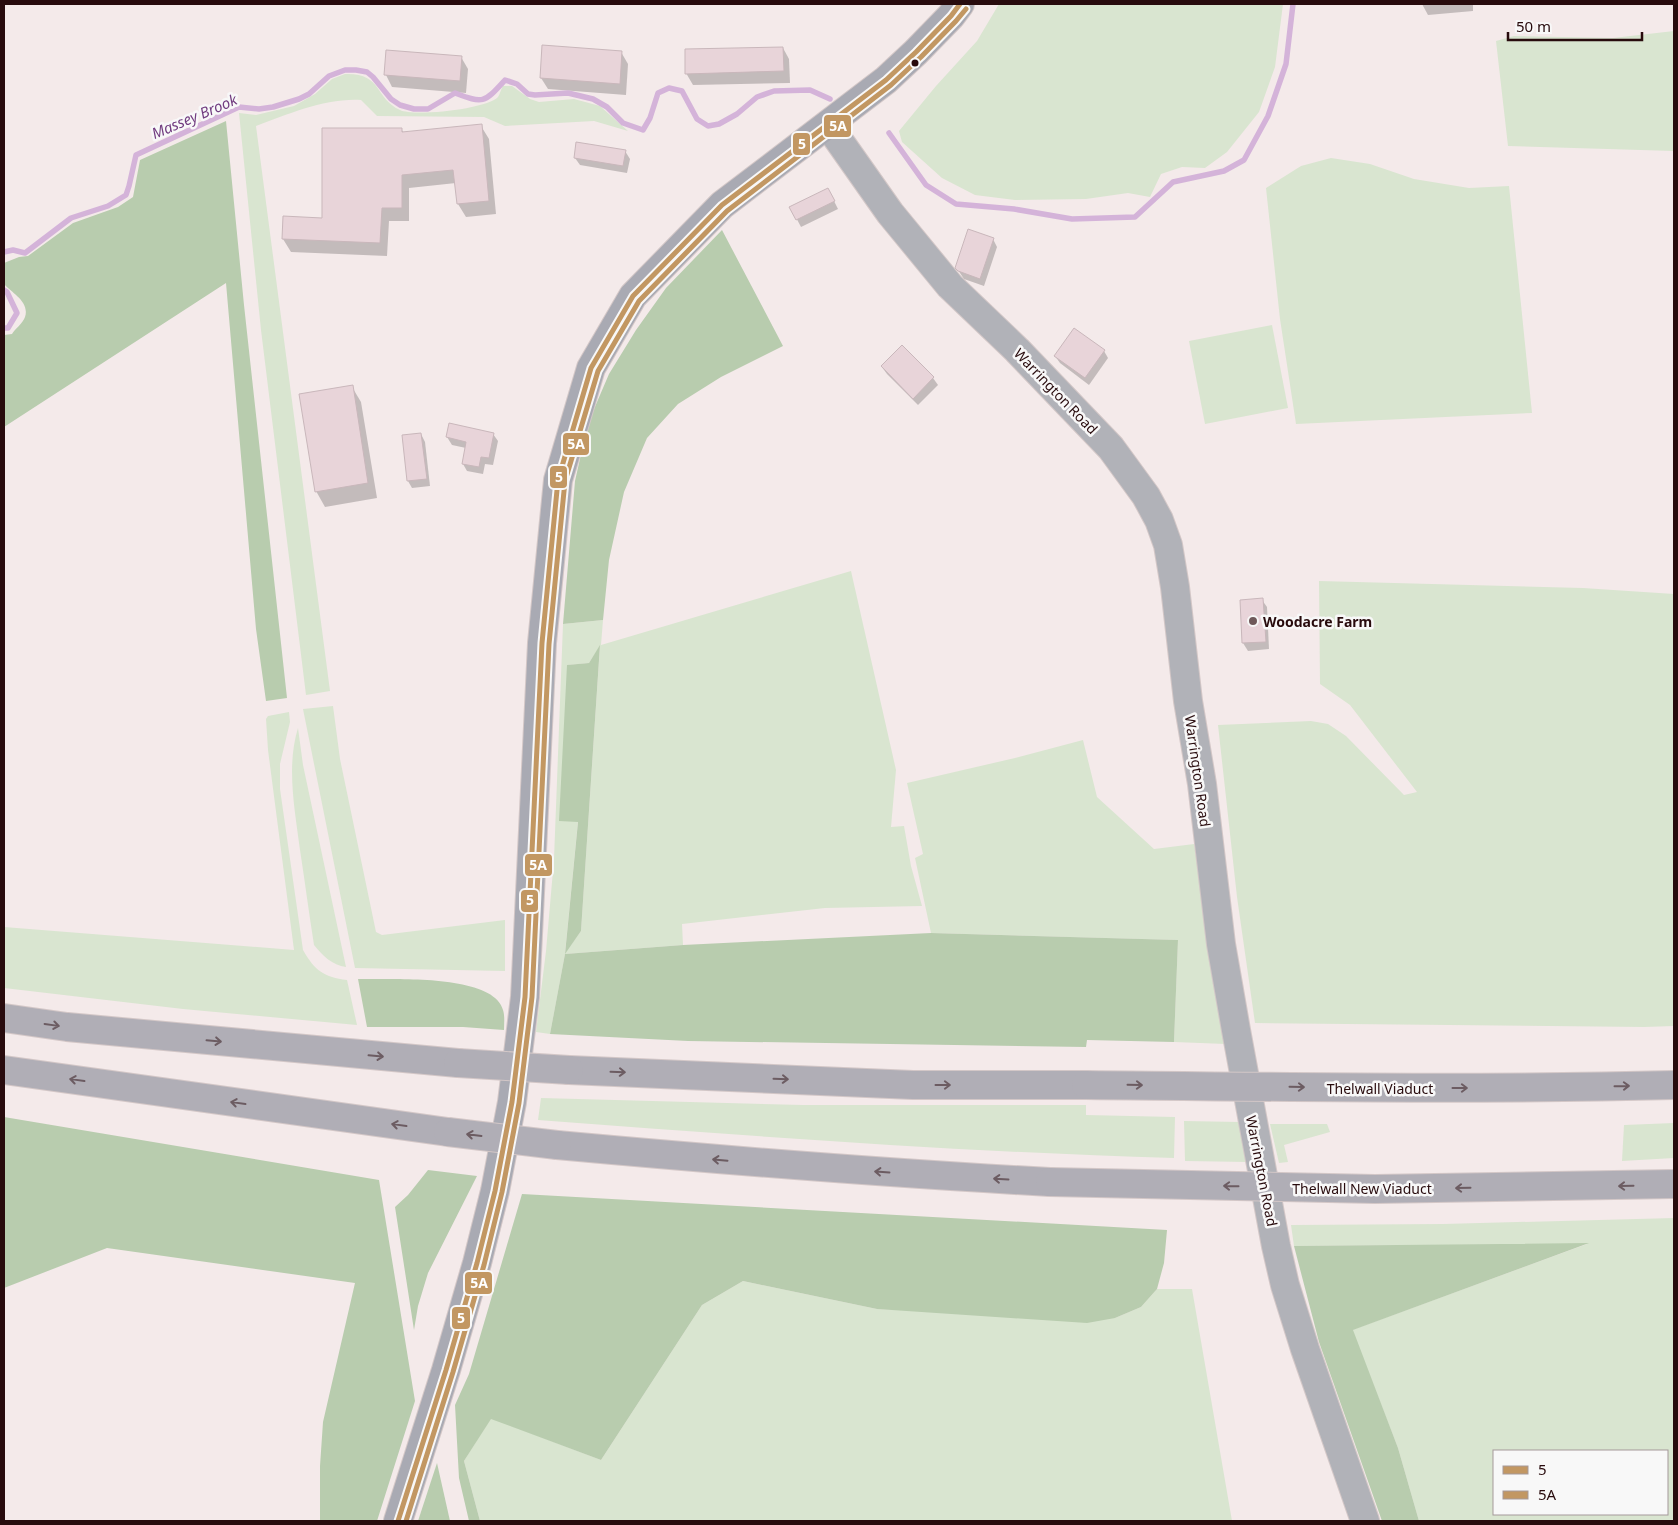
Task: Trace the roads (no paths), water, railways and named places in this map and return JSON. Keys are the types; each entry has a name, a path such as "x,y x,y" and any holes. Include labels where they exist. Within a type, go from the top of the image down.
{"highway":[{"name":"Thelwall Viaduct","path":"4,1018 67,1027 458,1063 570,1070 912,1085 1353,1088 1572,1088 1674,1085"},
{"name":"Thelwall New Viaduct","path":"4,1070 557,1146 891,1173 1050,1182 1375,1189 1674,1184"}],"main road":[{"path":"398,1521 425,1439 477,1263 495,1191 512,1102 525,997 542,643 558,480 591,368 633,296 722,205 886,80 916,52 960,4"}],"street":[{"name":"Warrington Road","path":"828,125 890,213 950,286 1042,376 1111,448 1146,496 1159,520 1168,545 1176,586 1188,702 1202,784 1222,944 1237,1040 1284,1285 1365,1521"}],"waterway":[{"path":"889,133 926,185 956,204 1014,209 1072,219 1135,217 1173,182 1224,171 1244,160 1268,116 1286,64 1293,4"},
{"name":"Massey Brook","path":"4,252 13,250 25,253 71,218 108,206 126,195 136,155 239,107 259,109 299,99 309,94 329,76 345,70 367,72 391,99 400,105 414,109 428,109 455,93 472,99 483,99 488,97 505,80 517,84 528,94 568,93 593,99 607,107 623,123 643,130 650,118 658,93 669,88 682,91 697,119 708,126 719,124 737,114 757,97 774,91 810,90 830,99"},
{"name":"Massey Brook","path":"4,290 7,292 17,313 8,328 4,328"}],"place":[{"name":"Woodacre Farm","path":"1253,621"}]}
